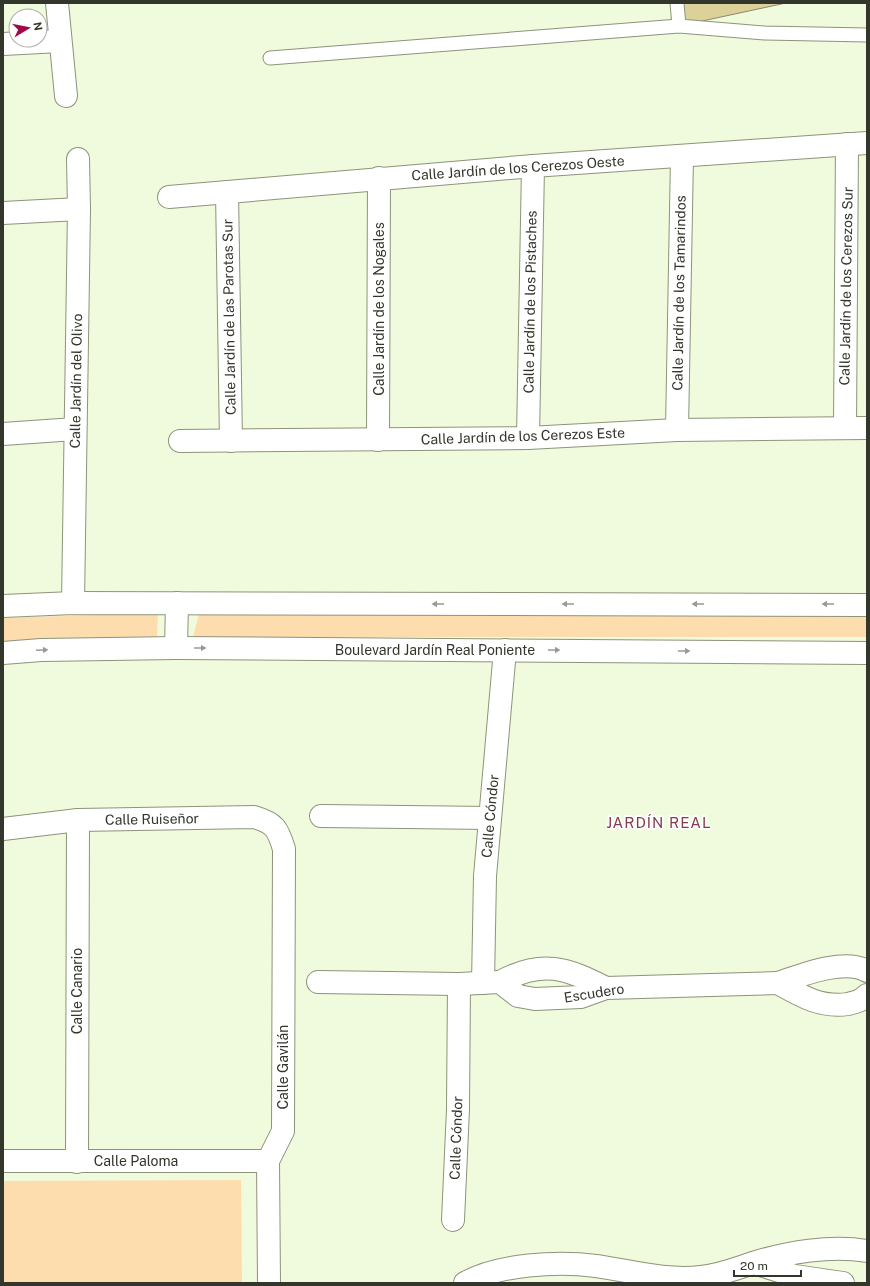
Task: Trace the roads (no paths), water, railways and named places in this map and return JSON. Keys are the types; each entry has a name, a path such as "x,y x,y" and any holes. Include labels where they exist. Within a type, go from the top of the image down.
{"street":[{"path":"58,3 60,41 66,96"},
{"path":"3,44 60,41"},
{"name":"Calle Jardín de los Cerezos Oeste","path":"170,197 379,178 857,143"},
{"name":"Calle Jardín de los Cerezos Sur","path":"845,428 857,143"},
{"name":"Calle Jardín de los Tamarindos","path":"677,430 682,156"},
{"name":"Calle Jardín del Olivo","path":"73,603 79,209 78,159"},
{"name":"Calle Jardín de los Pistaches","path":"528,438 532,166"},
{"name":"Calle Jardín de los Nogales","path":"378,440 379,178"},
{"name":"Calle Jardín de las Parotas Sur","path":"227,192 231,441"},
{"path":"3,213 79,209"},
{"name":"Calle Jardín de los Cerezos Este","path":"180,441 528,438 677,430 867,428"},
{"path":"3,434 75,429"},
{"path":"3,606 73,603 867,605"},
{"path":"176,648 177,603"},
{"name":"Boulevard Jardín Real Poniente","path":"3,653 41,650 176,648 867,653"},
{"name":"Calle Cóndor","path":"492,983 484,876 505,650"},
{"path":"321,816 490,818"},
{"name":"Calle Ruiseñor","path":"3,829 78,820 254,817 269,821 279,832 284,849"},
{"name":"Calle Canario","path":"77,1162 78,820"},
{"name":"Calle Gavilán","path":"269,1283 268,1161 283,1131 284,849"},
{"path":"778,983 802,975 834,968 860,967 867,971"},
{"path":"318,982 492,983 515,974 534,969 560,968 578,973 606,988"},
{"name":"Escudero","path":"492,983 518,996 535,999 581,997 606,988 778,983"},
{"path":"778,983 805,998 818,1003 835,1006 862,1000 867,995"},
{"name":"Calle Cóndor","path":"453,1220 458,1109 459,984"},
{"name":"Calle Paloma","path":"3,1161 268,1161"},
{"path":"465,1283 502,1270 541,1265 575,1274 725,1278 754,1263 792,1253 848,1248 867,1251"},
{"path":"754,1263 795,1276 843,1283"}],"lane":[{"path":"677,3 679,26"},
{"path":"270,58 679,26 765,33 867,35"}],"district":[{"name":"JARDÍN REAL","path":"659,823"}]}
